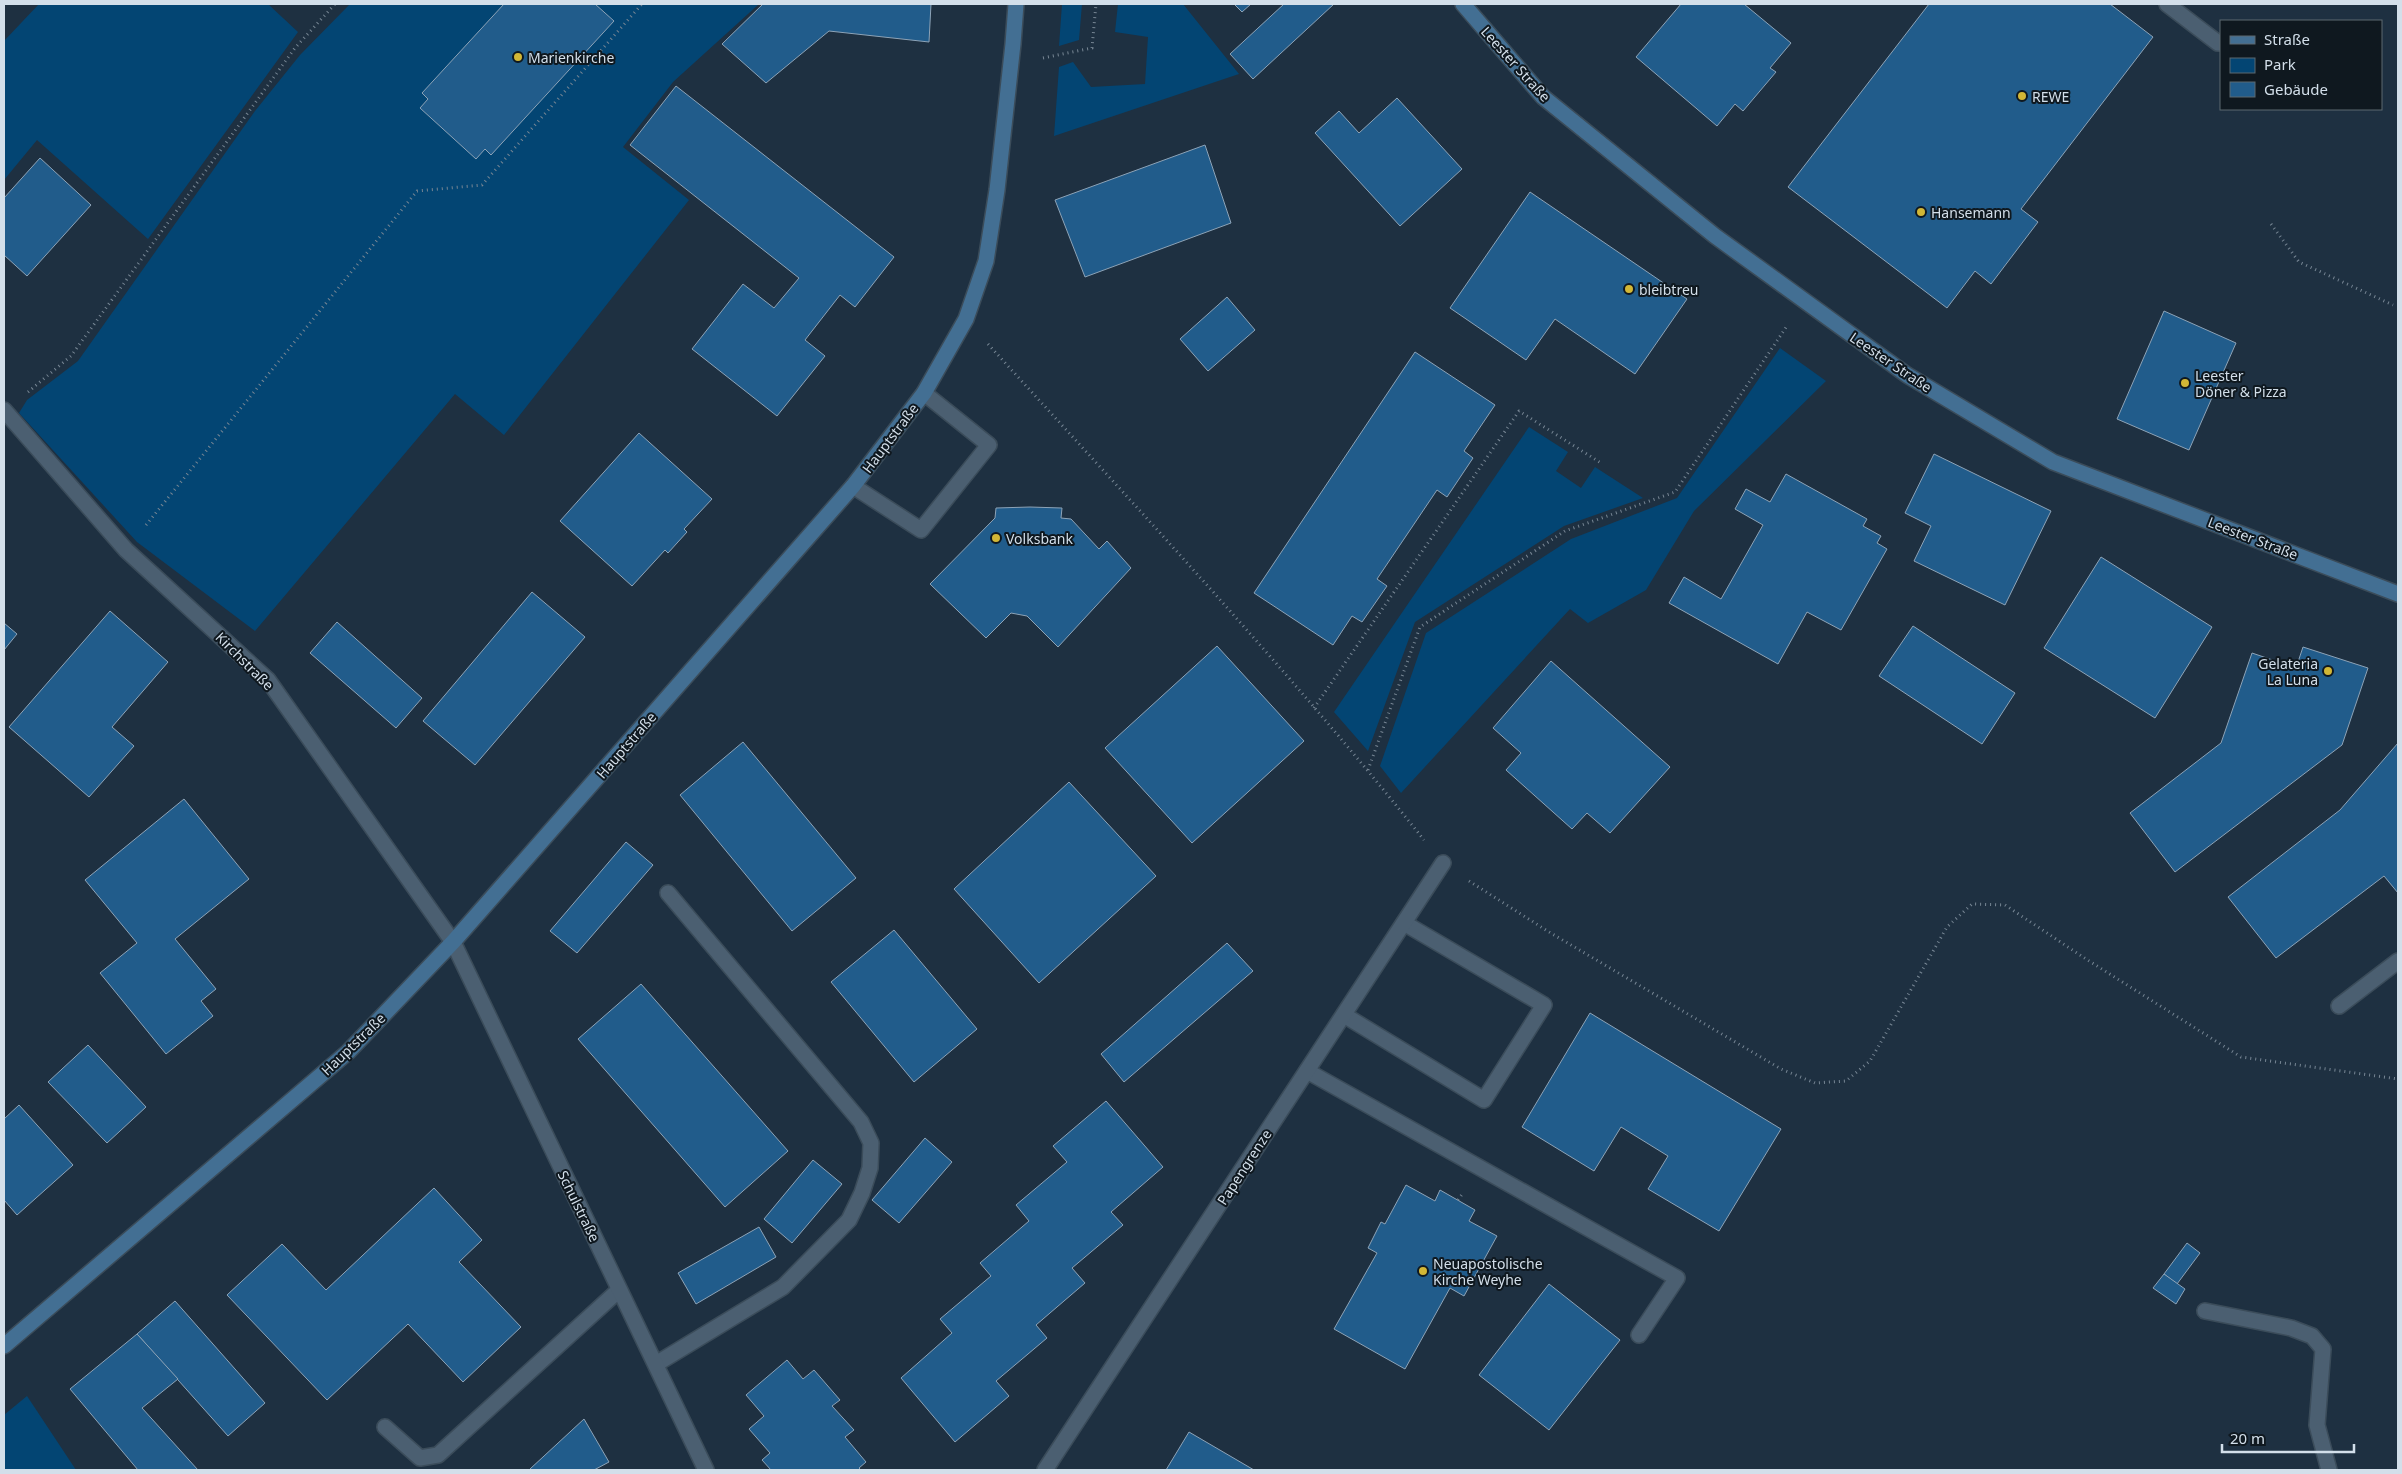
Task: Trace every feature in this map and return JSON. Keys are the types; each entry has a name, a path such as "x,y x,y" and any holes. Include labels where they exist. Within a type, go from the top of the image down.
{"main road":[{"name":"Hauptstraße","path":"4,1346 348,1052 453,942 853,486 924,393 966,319 986,260 997,190 1016,4"},
{"name":"Leester Straße","path":"1463,4 1543,97 1715,236 1907,375 2053,462 2398,594"}],"street":[{"path":"2167,4 2218,43"},
{"path":"853,486 921,530 989,446 924,393"},
{"name":"Kirchstraße","path":"4,411 126,550 268,680 453,942"},
{"name":"Papengrenze","path":"1045,1470 1442,863"},
{"path":"656,1364 783,1288 849,1220 862,1193 870,1168 871,1143 861,1122 668,893"},
{"path":"1344,1015 1484,1100 1544,1005 1404,923"},
{"name":"Schulstraße","path":"453,942 706,1470"},
{"path":"2339,1006 2398,961"},
{"path":"1307,1071 1677,1278 1639,1335"},
{"path":"385,1427 420,1458 438,1455 619,1290"},
{"path":"2205,1311 2291,1328 2312,1336 2322,1349 2318,1425 2329,1470"}],"path":[{"path":"4,411 71,356 296,48 336,4"},
{"path":"126,550 417,192 482,184 642,4"},
{"path":"1011,64 1092,48 1096,4"},
{"path":"2271,224 2299,262 2393,305"},
{"path":"1368,770 1420,626 1565,531 1674,492 1804,300"},
{"path":"966,319 1187,563 1314,708 1368,770 1442,863 1550,932 1772,1064 1815,1083 1846,1082 1870,1061 1947,927 1972,904 2005,905 2086,959 2241,1057 2398,1078"},
{"path":"1314,708 1519,411 1601,463"}],"green space":[{"path":"39,4 268,4 298,32 148,239 37,140 4,180 4,41"},
{"path":"350,4 759,4 673,82 623,147 689,200 504,435 455,394 255,631 137,542 19,413 27,400 78,361 255,111 300,55"},
{"path":"1062,4 1082,4 1079,40 1059,46"},
{"path":"1118,4 1183,4 1239,74 1054,136 1059,67 1073,62 1091,87 1145,84 1148,37 1115,32"},
{"path":"1780,348 1826,381 1694,511 1646,590 1588,623 1570,609 1401,793 1380,766 1426,633 1571,539 1677,498"},
{"path":"1529,427 1568,452 1556,471 1581,488 1595,467 1643,498 1564,526 1415,622 1368,751 1334,712"},
{"path":"27,1396 76,1470 4,1470 4,1415"}],"building":[{"name":"Marienkirche","path":"504,4 595,4 614,21 491,155 485,149 476,159 420,108 428,99 422,93"},
{"path":"763,4 931,4 929,42 829,31 766,83 722,44"},
{"path":"1234,4 1251,4 1242,12"},
{"path":"1284,4 1334,4 1253,79 1230,54"},
{"path":"1681,4 1744,4 1791,43 1770,68 1776,72 1743,111 1735,104 1717,126 1636,57"},
{"path":"1929,4 2110,4 2153,37 2021,209 2038,222 1991,284 1975,271 1947,308 1788,187"},
{"path":"676,86 894,257 855,307 840,295 805,340 825,356 777,416 692,349 743,284 774,308 799,278 630,145"},
{"path":"1397,98 1462,169 1400,226 1315,133 1339,111 1359,133"},
{"path":"1205,145 1231,223 1085,277 1055,200"},
{"path":"40,158 91,205 27,276 4,255 4,198"},
{"path":"1530,192 1687,299 1635,374 1555,319 1526,360 1450,308"},
{"path":"1227,297 1255,330 1208,371 1180,339"},
{"path":"2164,311 2236,343 2189,450 2117,419"},
{"path":"1415,352 1495,405 1464,451 1473,458 1447,497 1437,490 1377,579 1387,586 1362,622 1352,616 1333,645 1254,593"},
{"path":"639,433 712,499 684,529 687,532 668,553 665,550 632,586 560,521"},
{"path":"1934,454 2051,511 2005,605 1914,561 1931,526 1905,513"},
{"path":"1786,474 1867,519 1863,526 1881,536 1877,543 1887,549 1841,630 1807,612 1778,664 1669,603 1684,577 1721,599 1763,525 1735,509 1746,489 1770,502"},
{"path":"996,508 1062,508 1061,518 1071,519 1099,549 1107,541 1131,568 1058,647 1027,616 1011,613 986,638 930,584 995,518"},
{"path":"2101,557 2212,627 2155,718 2044,648"},
{"path":"532,592 585,637 475,765 423,721"},
{"path":"110,611 168,662 112,727 134,746 89,797 9,727"},
{"path":"337,622 422,698 396,728 310,653"},
{"path":"4,623 17,634 4,650"},
{"path":"1913,626 2015,693 1982,744 1879,676"},
{"path":"1217,646 1304,741 1192,843 1105,748"},
{"path":"2303,647 2368,668 2342,745 2175,872 2130,813 2221,743 2252,653 2296,668"},
{"path":"1551,661 1670,767 1610,833 1587,813 1572,829 1506,770 1521,753 1493,728"},
{"path":"743,742 856,878 792,931 680,795"},
{"path":"2398,743 2398,893 2384,876 2276,958 2228,897 2340,810"},
{"path":"1069,782 1156,876 1039,983 954,889"},
{"path":"184,799 249,879 175,939 216,989 201,1001 213,1016 166,1054 100,973 137,943 85,880"},
{"path":"626,842 653,865 577,953 550,931"},
{"path":"894,930 977,1029 914,1082 831,982"},
{"path":"1227,943 1253,971 1124,1082 1101,1054"},
{"path":"641,984 788,1151 725,1207 578,1039"},
{"path":"1590,1013 1781,1129 1719,1231 1648,1189 1668,1156 1621,1127 1594,1171 1522,1127"},
{"path":"88,1045 146,1107 107,1143 48,1082"},
{"path":"1106,1101 1163,1167 1111,1212 1123,1225 1072,1268 1085,1283 1036,1325 1047,1338 996,1381 1009,1396 955,1442 901,1378 952,1333 940,1319 991,1276 980,1263 1029,1221 1016,1205 1067,1162 1053,1146"},
{"path":"19,1105 73,1165 17,1215 4,1200 4,1119"},
{"path":"925,1138 952,1162 899,1223 872,1200"},
{"path":"813,1160 842,1184 792,1243 764,1219"},
{"name":"Neuapostolische Kirche Weyhe","path":"1406,1185 1435,1201 1440,1190 1475,1210 1469,1221 1497,1236 1464,1296 1450,1288 1405,1369 1334,1329 1377,1253 1368,1248 1381,1222 1385,1224"},
{"path":"434,1188 482,1240 459,1262 521,1327 463,1382 408,1324 327,1400 227,1295 282,1244 326,1290"},
{"path":"759,1227 776,1257 696,1304 678,1273"},
{"path":"2187,1243 2200,1253 2177,1284 2164,1274"},
{"path":"2164,1274 2185,1289 2176,1304 2153,1288"},
{"path":"1549,1284 1620,1340 1549,1430 1479,1375"},
{"path":"175,1301 265,1403 228,1436 137,1334"},
{"path":"137,1334 178,1379 142,1408 198,1470 138,1470 70,1389"},
{"path":"787,1360 803,1379 814,1370 840,1400 832,1406 854,1430 845,1437 866,1462 859,1468 861,1470 771,1470 762,1460 770,1453 749,1429 764,1416 746,1395"},
{"path":"584,1419 609,1462 594,1470 530,1469"},
{"path":"1189,1432 1254,1470 1166,1470"}],"place":[{"name":"Marienkirche","path":"518,57"},
{"name":"REWE","path":"2022,96"},
{"name":"Hansemann","path":"1921,212"},
{"name":"bleibtreu","path":"1629,289"},
{"name":"Leester Döner & Pizza","path":"2185,383"},
{"name":"Volksbank","path":"996,538"},
{"name":"Gelateria La Luna","path":"2328,671"},
{"name":"Neuapostolische Kirche Weyhe","path":"1423,1271"}]}
